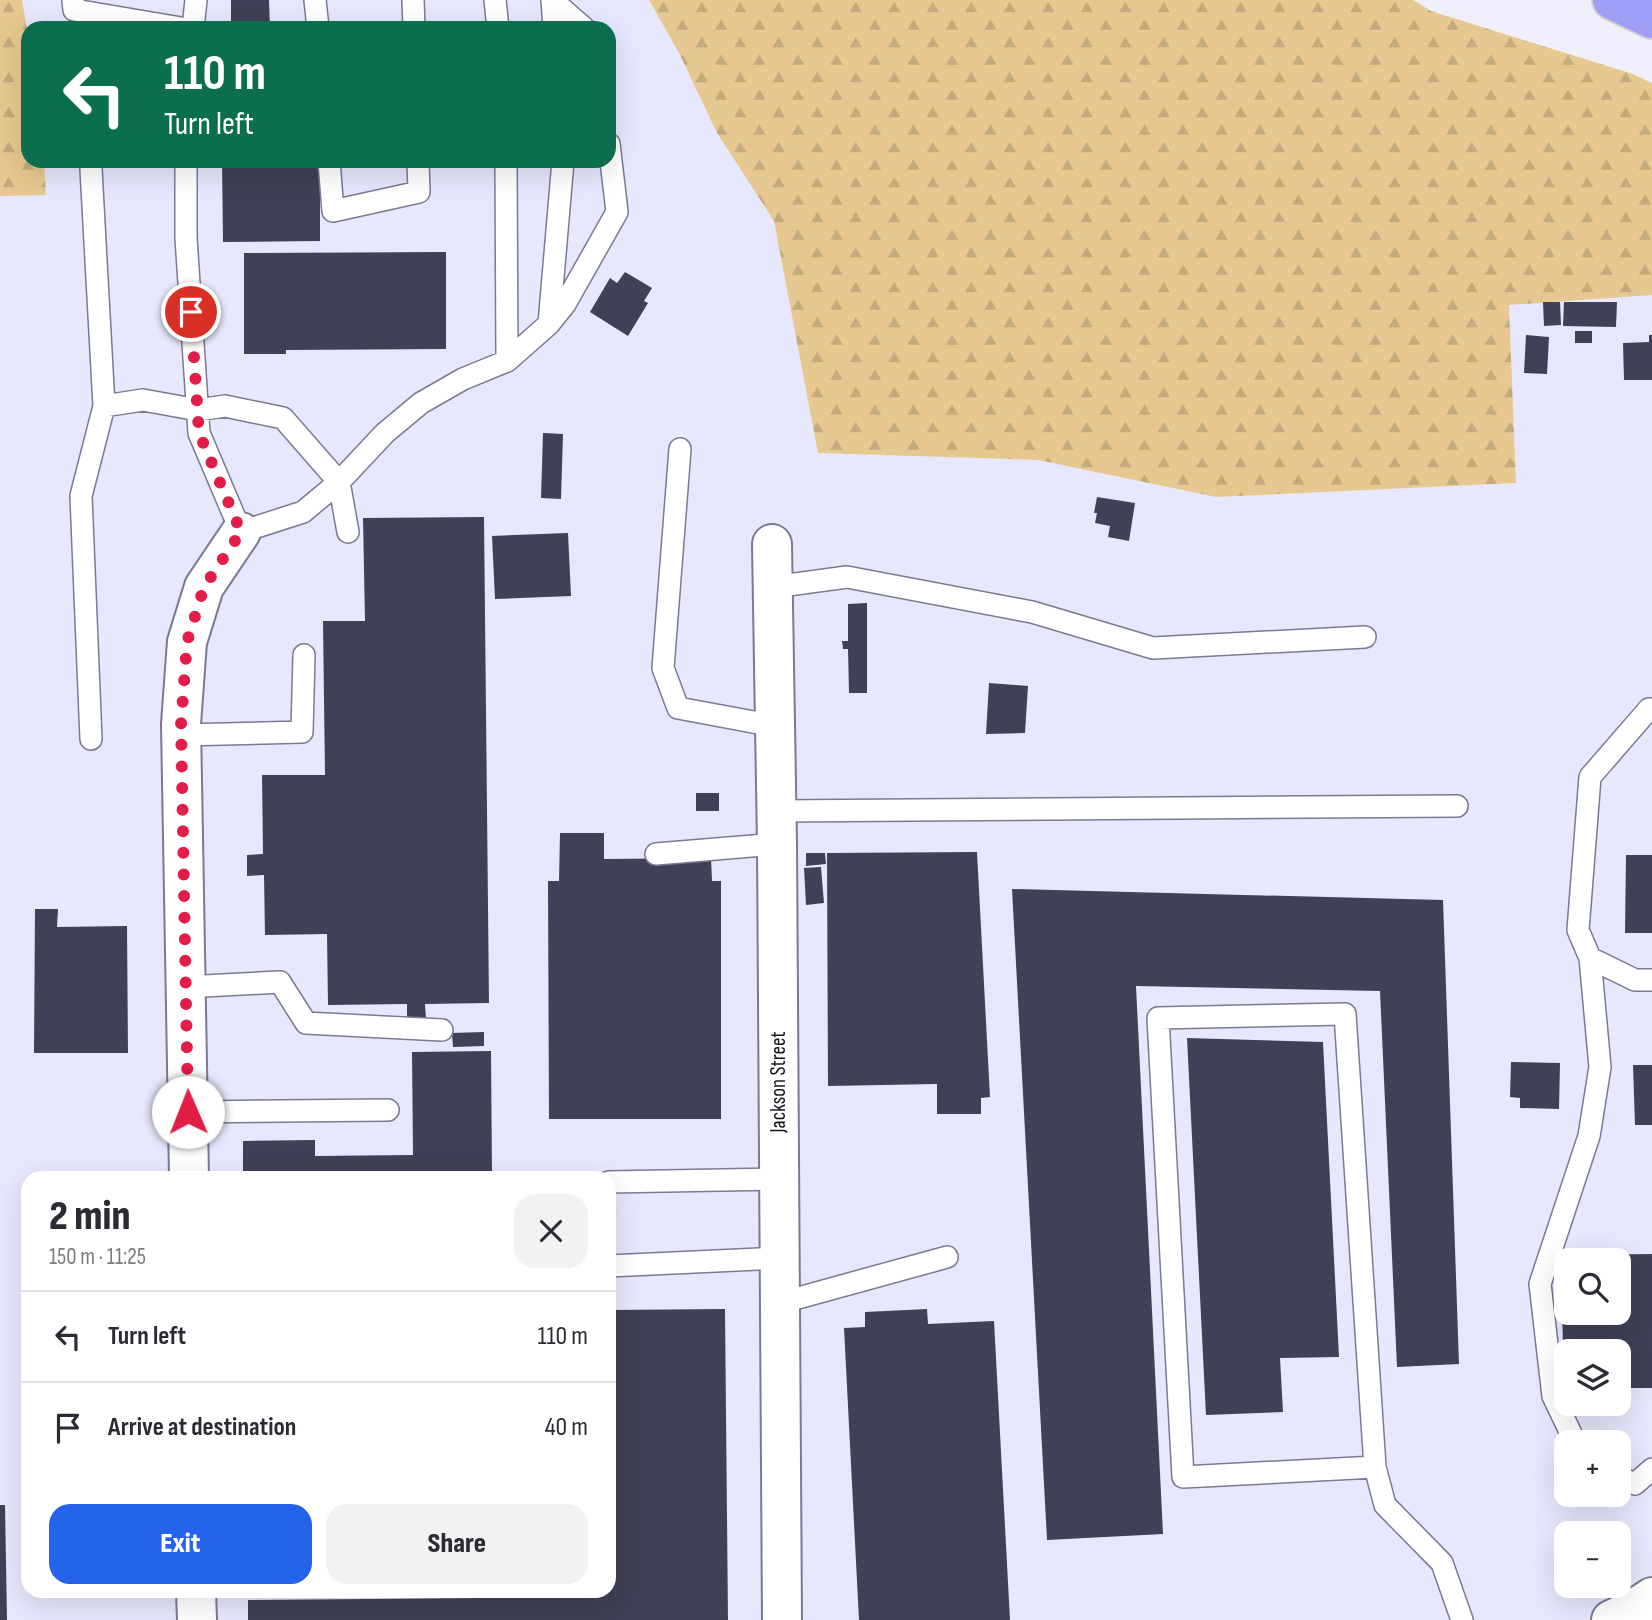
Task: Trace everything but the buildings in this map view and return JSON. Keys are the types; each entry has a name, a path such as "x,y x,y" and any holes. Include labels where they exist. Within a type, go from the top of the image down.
{"highway":[{"path":"1612,0 1652,19"}],"street":[{"path":"189,1171 181,735 187,642 204,587 241,532"},
{"name":"Jackson Street","path":"772,544 777,827 782,1620"},
{"path":"1611,1620 1652,1597"},
{"path":"196,1598 197,1620"}],"lane":[{"path":"74,0 74,10 139,21"},
{"path":"194,21 197,0"},
{"path":"316,0 318,21"},
{"path":"413,0 414,21"},
{"path":"495,0 497,21"},
{"path":"552,0 554,21"},
{"path":"552,0 576,21"},
{"path":"186,168 186,239 199,433 241,532 303,512 339,482 386,433 421,403 463,379 507,361 549,324 565,304 617,212 612,168"},
{"path":"330,168 333,211 419,192 418,168"},
{"path":"506,168 507,361"},
{"path":"549,324 562,168"},
{"path":"90,169 104,406 81,496 91,739"},
{"path":"104,406 143,400 198,410 225,406 283,418 339,482 348,532"},
{"path":"680,449 663,668 678,708 775,726"},
{"path":"773,587 847,577 1032,612 1153,648 1365,637"},
{"path":"181,735 302,732 304,655"},
{"path":"1569,1430 1553,1396 1540,1284 1590,1136 1600,1067 1590,958 1578,930 1590,777 1649,709 1652,709"},
{"path":"656,854 777,827 1457,806"},
{"path":"1590,958 1634,979 1652,980"},
{"path":"186,987 281,982 306,1023 442,1030"},
{"path":"1375,1467 1183,1477 1158,1018 1345,1013 1375,1467 1385,1505 1442,1563 1462,1620"},
{"path":"188,1112 388,1111"},
{"path":"616,1182 779,1179"},
{"path":"616,1266 779,1258"},
{"path":"780,1303 947,1258"},
{"path":"1631,1482 1635,1484 1652,1469"}],"shaded area":[{"path":"22,0 649,0 680,55 717,133 774,221 818,453 1038,460 1216,497 1516,483 1509,305 1652,295 1652,1600 1610,1620 0,1620 0,196 45,195 44,168 616,168 616,21 26,21"}],"green space":[{"path":"0,0 22,0 26,21 21,21 21,168 44,168 46,195 0,196"},
{"path":"649,0 1413,0 1431,11 1633,74 1652,83 1652,295 1509,305 1516,483 1216,497 1038,460 818,453 774,221 717,133 680,55"}],"route":[{"path":"188,1112 181,724 187,642 204,587 241,532 199,433 191,312"}]}
